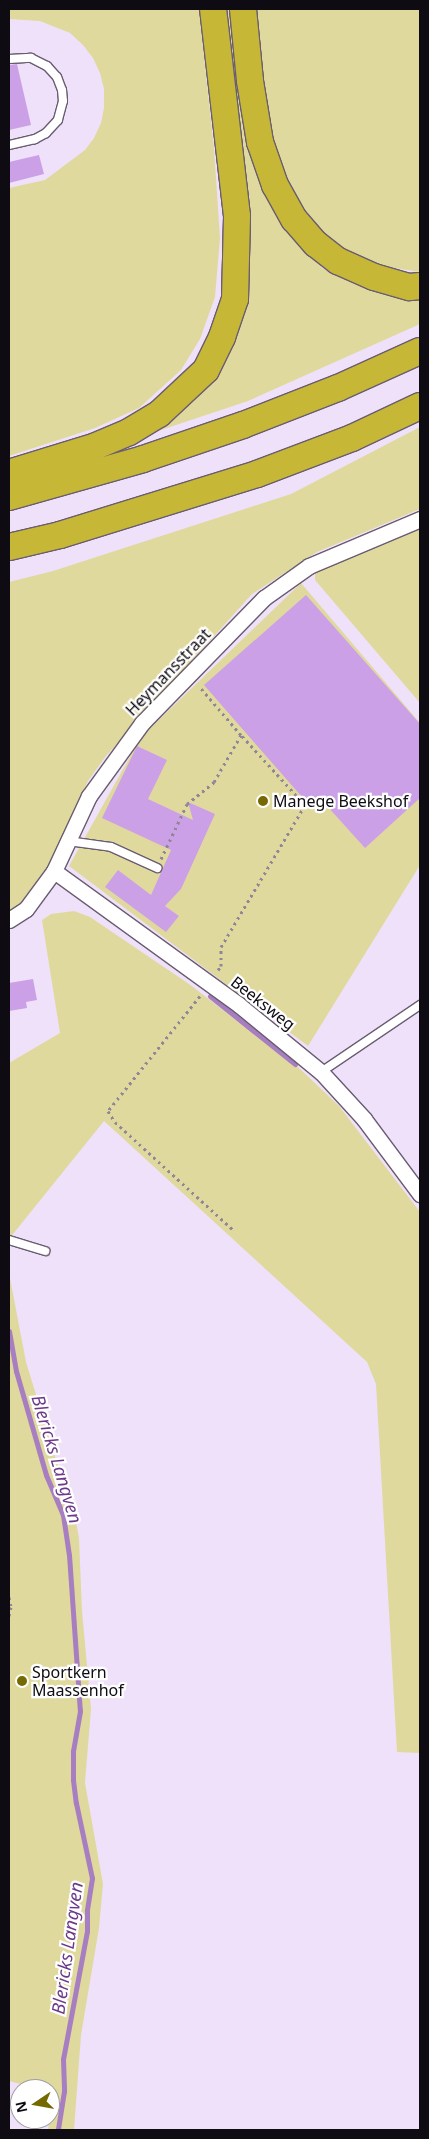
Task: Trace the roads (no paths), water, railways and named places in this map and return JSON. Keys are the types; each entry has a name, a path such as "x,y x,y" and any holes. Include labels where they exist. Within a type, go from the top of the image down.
{"highway":[{"path":"9,472 96,446 129,432 158,414 206,370 222,338 235,299 237,216 213,9"},
{"path":"243,9 250,81 260,142 275,185 294,219 316,244 338,261 374,277 410,287 420,286"},
{"path":"9,498 143,459 243,424 338,388 420,351"},
{"path":"9,547 69,532 257,474 352,438 420,406"}],"street":[{"name":"Heymansstraat","path":"9,920 26,909 54,871 89,796 136,730 264,598 309,566 420,519"},
{"name":"Beeksweg","path":"54,871 210,983 321,1072 364,1119 420,1194"}],"lane":[{"path":"9,59 31,58 47,66 56,77 62,90 63,101 58,120 46,134 35,139 9,145"},
{"path":"68,841 112,847 157,868"},
{"path":"321,1072 420,1005"},
{"path":"9,1240 45,1251"}],"waterway":[{"path":"210,996 295,1064"},
{"name":"Blericks Langven","path":"9,1331 16,1371 46,1475 63,1515 69,1555 80,1711 73,1751 73,1780 92,1878 87,1911 87,1931 63,2059 64,2091 58,2130"}],"place":[{"name":"Manege Beekshof","path":"263,801"},
{"name":"Sportkern Maassenhof","path":"22,1681"}]}
